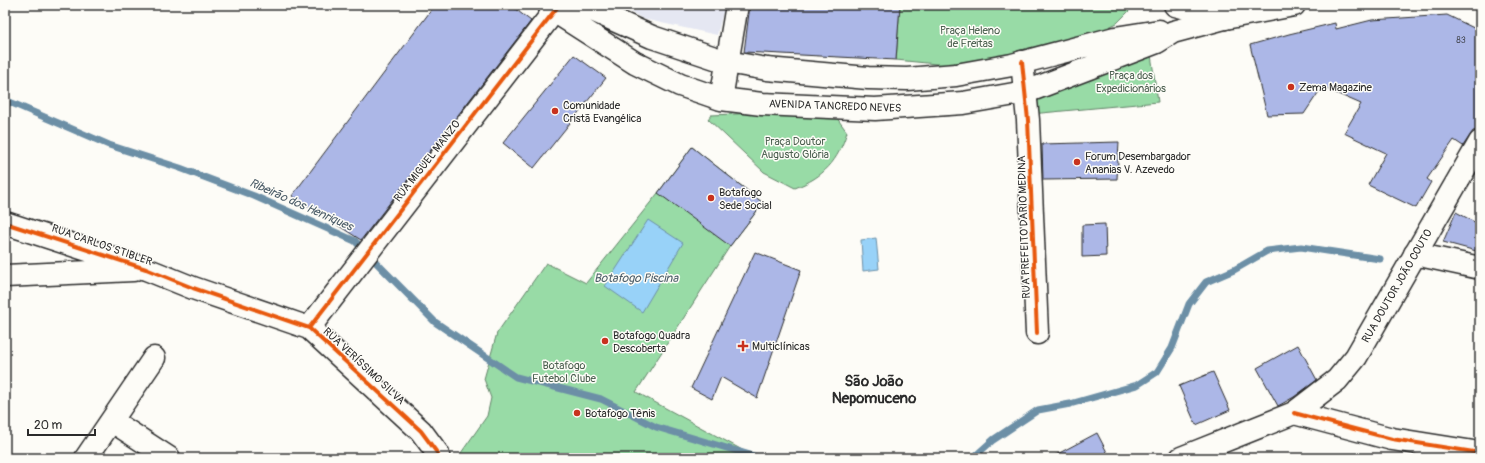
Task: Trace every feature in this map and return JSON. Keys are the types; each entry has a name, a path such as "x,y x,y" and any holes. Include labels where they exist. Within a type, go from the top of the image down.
{"main road":[{"name":"AVENIDA TANCREDO NEVES","path":"581,5 652,37 727,62 767,69 837,76 907,78 956,75 1022,62 1115,38 1155,31 1173,32"},
{"path":"721,99 737,5"},
{"path":"1176,5 1225,18"},
{"name":"AVENIDA TANCREDO NEVES","path":"554,7 636,62 680,85 721,99 762,104 875,109 963,103 1026,92 1157,42 1173,32 1225,18 1294,5"},
{"name":"RUA MIGUEL MANZO","path":"309,328 554,7"},
{"name":"RUA PREFEITO DARIO MEDINA","path":"1022,62 1028,120 1037,333"},
{"name":"RUA DOUTOR JOÃO COUTO","path":"1181,458 1294,413 1337,380 1356,357 1480,142"},
{"name":"RUA CARLOS STIBLER","path":"5,222 146,269 193,288"},
{"path":"1415,254 1480,268"},
{"path":"5,276 146,269"},
{"name":"RUA VERÍSSIMO SILVA","path":"193,288 309,328 421,430 438,454 438,458"},
{"path":"86,458 154,358"},
{"path":"1294,413 1392,439 1480,453"},
{"path":"112,421 169,458"}],"shaded area":[{"path":"619,5 725,5 717,35 643,19"}],"green space":[{"name":"Praça Heleno de Freitas","path":"900,5 1128,5 1132,8 1117,23 1062,50 977,68 896,60"},
{"name":"Praça dos Expedicionários","path":"1150,48 1158,102 1031,114 1037,92"},
{"name":"Praça Doutor Augusto Glória","path":"831,110 847,132 839,151 834,160 822,173 805,184 795,188 764,172 708,119 711,115"},
{"name":"Botafogo Futebol Clube","path":"692,147 763,203 730,246 636,392 757,458 460,458 461,453 487,416 491,398 484,379 497,333 546,263 586,283 658,193"}],"water":[{"name":"Botafogo Piscina","path":"648,220 683,243 642,312 605,286"},
{"path":"876,238 879,269 863,271 861,240"}],"building":[{"path":"435,5 510,5 531,21 361,240 292,196"},
{"path":"750,5 900,5 896,60 744,52"},
{"path":"1447,15 1480,31 1480,130 1473,131 1463,146 1454,140 1427,179 1431,182 1416,208 1368,185 1386,153 1344,133 1361,104 1322,87 1304,114 1267,115 1250,45 1335,23 1336,29 1372,20"},
{"name":"Comunidade Cristã Evangélica","path":"574,55 606,78 534,168 503,143"},
{"name":"Forum Desembargador Ananias V. Azevedo","path":"1119,142 1117,179 1043,180 1042,144"},
{"name":"Botafogo Sede Social","path":"692,147 763,203 730,246 658,193"},
{"path":"1456,212 1480,225 1480,252 1443,242"},
{"path":"1105,224 1106,256 1082,257 1082,225"},
{"name":"Multiclínicas","path":"755,252 801,270 757,398 721,377 712,399 691,388"},
{"path":"1298,345 1317,380 1294,397 1278,406 1257,368"},
{"path":"1213,372 1230,410 1196,425 1179,386"},
{"path":"1097,433 1110,458 1050,458"}],"waterway":[{"name":"Ribeirão dos Henriques","path":"5,100 109,145 180,168 254,196 355,241 435,322 516,377 601,399 656,427 757,457 852,458"},
{"name":"Ribeirão dos Henriques","path":"973,458 993,440 1038,410 1070,404 1137,385 1157,372 1172,348 1189,304 1206,282 1234,270 1267,251 1301,247 1380,259"}],"cycle path":[{"path":"309,328 559,5"},
{"path":"1022,62 1028,120 1037,333"},
{"path":"5,223 146,269 193,288 309,328 421,431 438,454 438,458"},
{"path":"1294,413 1392,439 1480,453"}],"place":[{"name":"Zema Magazine","path":"1291,87"},
{"name":"Comunidade Cristã Evangélica","path":"555,111"},
{"name":"Forum Desembargador Ananias V. Azevedo","path":"1077,162"},
{"name":"Botafogo Sede Social","path":"711,198"},
{"name":"Botafogo Quadra Descoberta","path":"605,341"},
{"name":"Multiclínicas","path":"743,346"},
{"name":"Botafogo Tênis","path":"577,413"}],"district":[{"name":"São João Nepomuceno","path":"874,390"}]}
